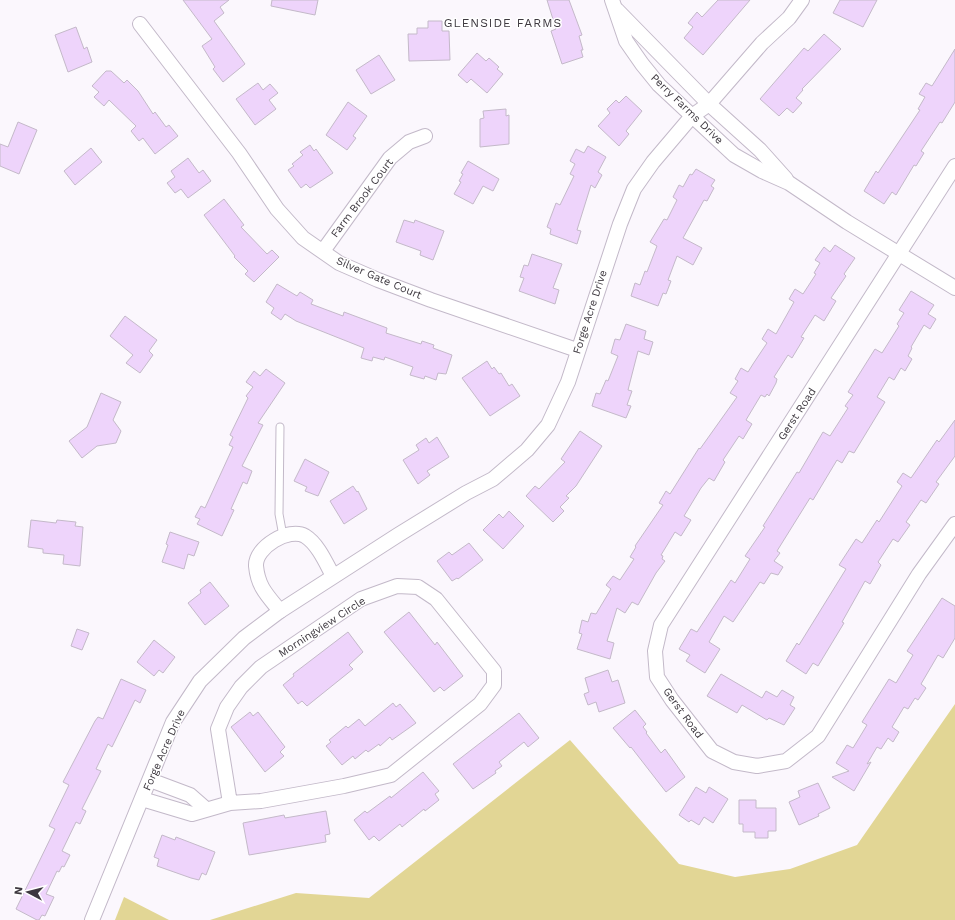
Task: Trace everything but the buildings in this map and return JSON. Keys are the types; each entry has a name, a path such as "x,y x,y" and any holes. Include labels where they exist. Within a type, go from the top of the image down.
{"street":[{"name":"Forge Acre Drive","path":"92,920 173,722 200,680 244,638 280,611 466,493 493,479 527,450 548,425 568,382 577,350 620,224 634,188 653,162 692,116 709,104 762,43 789,18 802,0"},
{"name":"Perry Farms Drive","path":"613,4 709,104 760,150 789,183"},
{"name":"Perry Farms Drive","path":"613,4 626,41 659,86 734,155 762,171 789,183 847,222 955,288"},
{"name":"Silver Gate Court","path":"140,24 239,153 277,209 303,238 339,263 378,280 577,350"},
{"name":"Farm Brook Court","path":"323,251 390,158 409,142 425,136"},
{"name":"Gerst Road","path":"955,166 661,625 655,651 657,677 672,700 712,751 734,762 757,766 786,761 818,736 919,574 955,524"},
{"path":"280,611 260,588 256,564 258,557 265,548 283,536 300,534 306,536 316,546 334,576"},
{"name":"Morningview Circle","path":"142,799 192,814 230,803 261,801 344,786 391,775 480,704 494,685 494,671 436,599 418,587 398,586 361,599 261,667 242,687 227,707 218,729 230,803"},
{"path":"150,780 190,795 206,809"}],"lane":[{"path":"280,426 279,514 283,536"}],"shaded area":[{"path":"955,704 955,920 210,920 296,893 369,898 570,740 679,864 735,877 790,869 857,845"},
{"path":"124,897 169,920 115,920"}],"district":[{"name":"GLENSIDE FARMS","path":"503,23"}]}
